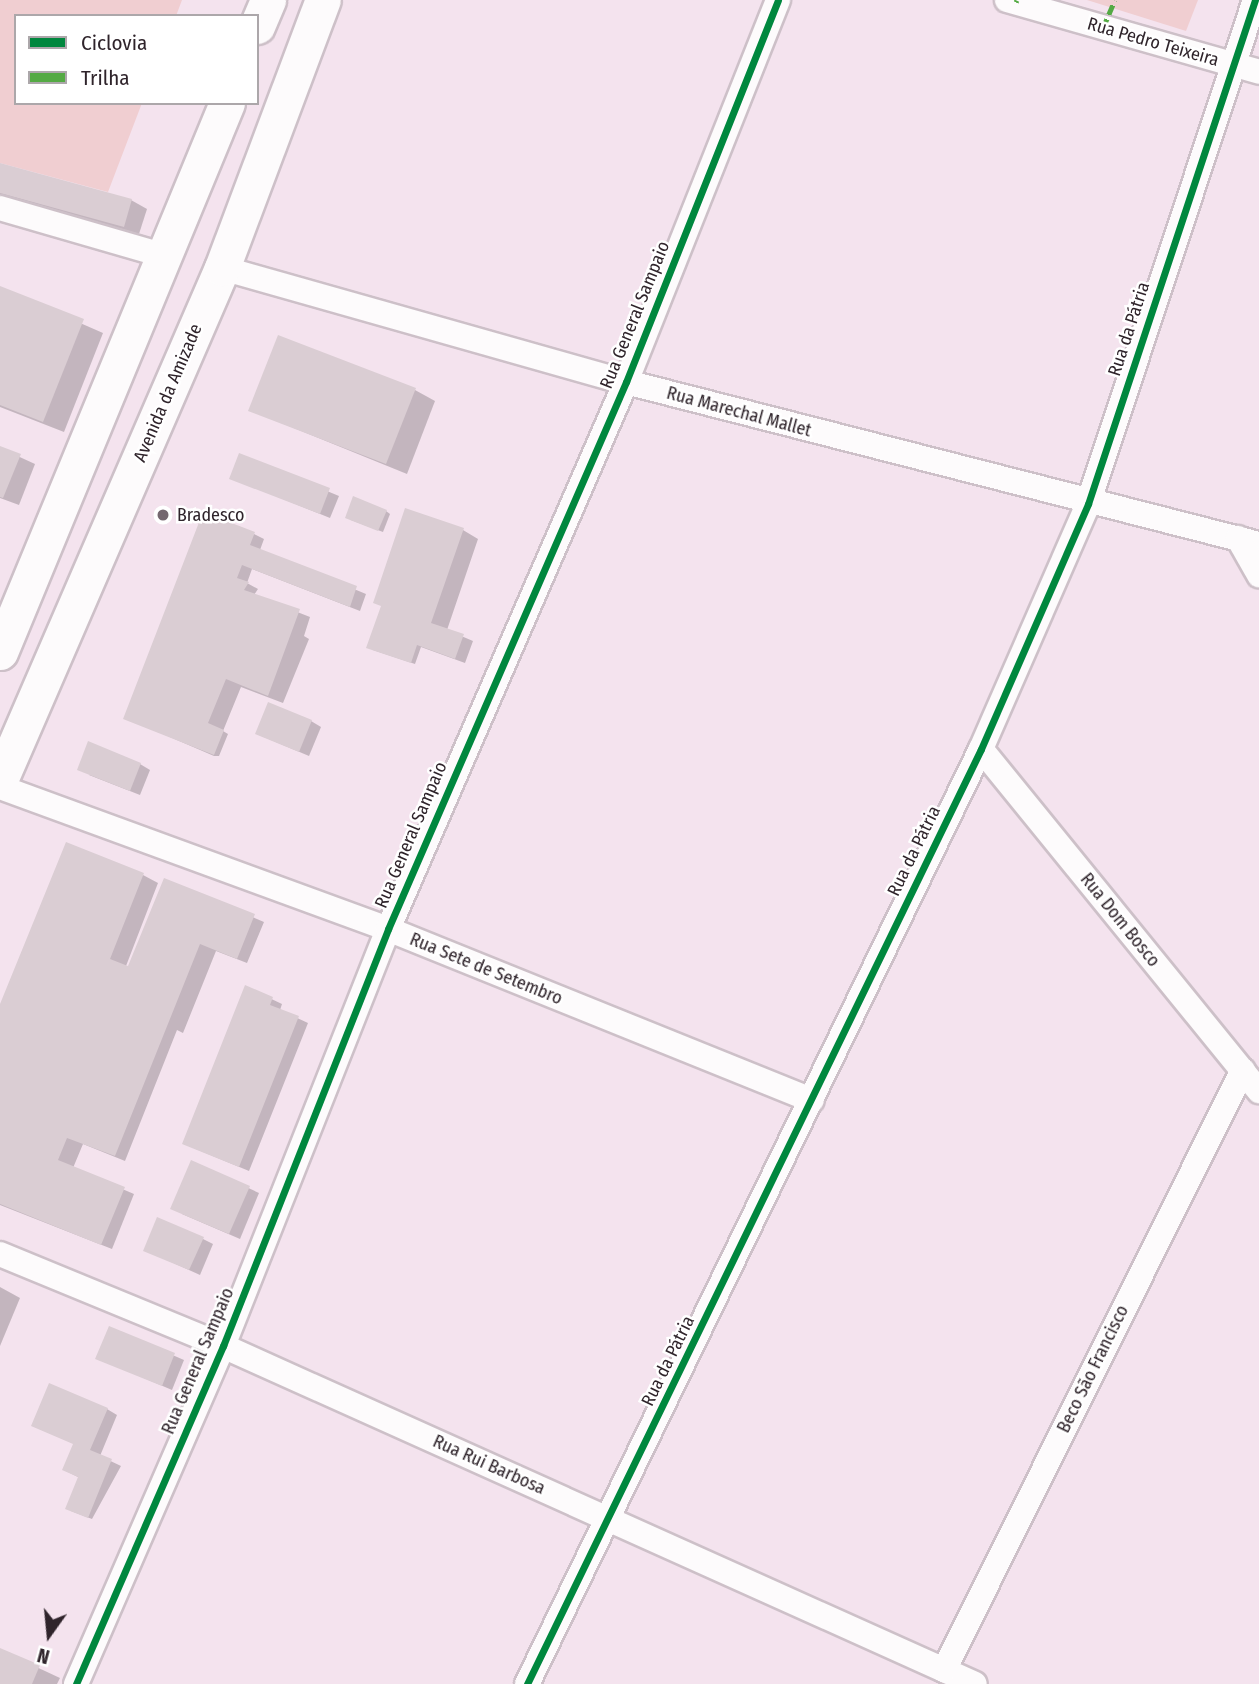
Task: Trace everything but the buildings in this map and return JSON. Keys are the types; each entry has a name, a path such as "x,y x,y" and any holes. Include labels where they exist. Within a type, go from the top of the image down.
{"main road":[{"path":"259,21 268,0"},
{"name":"Avenida da Amizade","path":"0,780 222,268 272,95 323,0"},
{"path":"0,652 226,105"},
{"path":"51,534 99,553"}],"street":[{"name":"Rua General Sampaio","path":"76,1684 223,1346 388,929 626,382 778,0"},
{"name":"Rua Pedro Teixeira","path":"1007,0 1259,72"},
{"name":"Rua da Pátria","path":"527,1684 981,749 1088,504 1255,0"},
{"path":"0,208 165,256"},
{"name":"Rua Marechal Mallet","path":"222,268 626,382 1088,504 1249,541"},
{"path":"1249,541 1259,575"},
{"name":"Rua Dom Bosco","path":"981,749 1259,1091"},
{"name":"Rua Sete de Setembro","path":"0,787 388,929 812,1100"},
{"name":"Beco São Francisco","path":"944,1670 1243,1070"},
{"name":"Rua Rui Barbosa","path":"0,1254 223,1346 975,1684"}],"shaded area":[{"path":"0,0 182,0 177,14 14,14 14,105 141,105 108,192 0,163"},
{"path":"1087,0 1198,0 1186,31"}],"marked path":[{"path":"1103,28 1115,0"}],"cycle path":[{"path":"76,1684 223,1346 388,929 626,382 778,0"},
{"path":"527,1684 981,749 1088,504 1255,0"}],"place":[{"name":"Bradesco","path":"163,515"}]}
